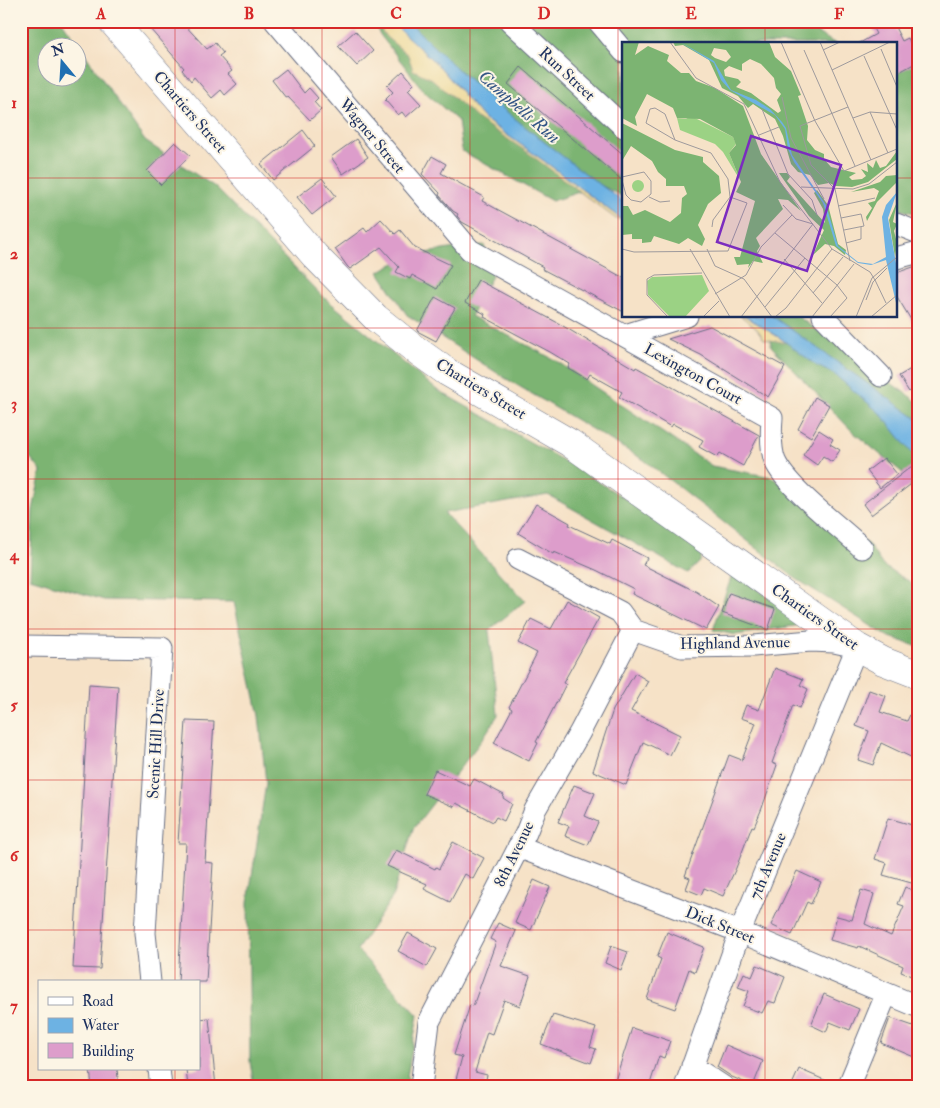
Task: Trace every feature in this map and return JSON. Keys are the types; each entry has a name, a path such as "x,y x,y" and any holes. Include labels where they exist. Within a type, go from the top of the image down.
{"main road":[{"name":"Chartiers Street","path":"112,21 302,242 376,318 447,372 570,443 856,647 883,661 919,675"}],"street":[{"name":"Wagner Street","path":"274,21 470,250"},
{"name":"Run Street","path":"510,21 622,125"},
{"path":"598,21 622,50"},
{"path":"898,225 919,233"},
{"name":"Lexington Court","path":"470,250 772,418 775,460 789,481 862,548"},
{"path":"898,257 919,252"},
{"path":"624,336 681,318"},
{"path":"825,318 881,376"},
{"path":"518,559 620,612 633,630"},
{"name":"Highland Avenue","path":"633,630 682,647 753,646 811,641 834,642 856,647"},
{"name":"8th Avenue","path":"421,1087 429,1022 536,810 580,732 633,630"},
{"name":"Scenic Hill Drive","path":"21,646 162,648 145,933 150,980"},
{"name":"7th Avenue","path":"685,1087 740,932 856,647"},
{"name":"Dick Street","path":"518,848 740,932 919,1008"},
{"path":"848,1087 886,995"},
{"path":"692,1066 724,1087"},
{"path":"160,1070 161,1087"}],"green space":[{"path":"21,21 62,21 74,38 38,38 38,88 88,88 88,59 145,141 215,187 321,295 437,390 573,466 704,548 700,562 688,573 548,495 444,513 525,601 489,630 498,715 481,741 413,829 392,898 357,950 418,1015 407,1077 416,1087 254,1087 250,1062 248,902 266,783 259,716 234,602 104,600 30,578 33,510 41,471 21,446"},
{"path":"372,21 797,21 833,42 622,42 622,196 600,185 552,201 462,151 458,121 424,91 381,36"},
{"path":"898,58 919,60 919,214 898,209"},
{"path":"484,245 492,276 471,316 555,360 712,466 772,477 869,545 883,566 919,587 919,647 887,636 795,578 644,460 505,378 407,315 379,272 402,260 430,252"},
{"path":"772,318 800,318 919,403 919,501 904,474 853,432 771,346"},
{"path":"733,572 807,624 735,635 713,630"}],"sand":[{"path":"375,21 393,21 398,28 441,68 483,118 621,219 616,219 527,152 479,120 432,79 413,70 408,55 386,37"},
{"path":"743,318 748,318 788,343 764,339 757,329"}],"water":[{"path":"393,21 408,21 458,70 512,116 622,201 622,220 483,118 441,68 398,28"},
{"path":"748,318 775,318 919,420 919,462 881,414 834,374 817,366 783,340"}],"building":[{"path":"143,21 181,21 207,49 215,43 223,53 219,56 232,71 228,74 237,84 225,95 221,90 212,98 194,77 191,81 182,70 184,68"},
{"path":"869,21 892,21 902,41 908,38 919,61 898,73 898,42 862,42 876,34"},
{"path":"355,31 373,51 357,66 338,46"},
{"path":"521,67 622,153 622,180 508,84"},
{"path":"286,69 304,93 309,88 318,98 314,102 321,110 310,120 288,97 286,98 272,80"},
{"path":"403,71 414,84 408,90 421,104 406,117 402,112 398,115 385,100 393,92 387,86"},
{"path":"303,130 315,146 273,180 261,164"},
{"path":"356,139 368,157 343,174 331,157"},
{"path":"175,142 190,155 161,185 147,171"},
{"path":"432,156 446,164 441,173 484,197 482,201 622,277 622,311 542,269 543,267 462,222 457,216 458,214 453,211 439,195 440,193 422,174"},
{"path":"322,178 336,196 312,215 297,197"},
{"path":"381,219 395,234 400,230 415,248 451,265 437,289 412,275 410,279 396,272 399,267 381,247 350,269 347,266 335,249 364,228 367,232"},
{"path":"919,265 919,333 898,298 898,272"},
{"path":"478,280 558,323 635,369 636,367 759,435 743,466 720,453 717,457 699,447 703,440 673,424 671,427 619,397 622,392 590,374 587,379 568,368 570,364 484,317 485,314 465,303"},
{"path":"435,297 455,308 436,341 417,331"},
{"path":"710,326 785,367 768,397 701,355 668,339"},
{"path":"919,364 919,386 909,392 899,376"},
{"path":"815,397 829,405 811,437 798,429"},
{"path":"819,430 833,439 830,444 840,450 832,462 823,456 817,465 803,455"},
{"path":"884,458 897,474 880,488 867,471"},
{"path":"912,466 919,478 871,515 863,504"},
{"path":"536,504 570,523 569,525 610,544 612,540 647,558 643,565 697,592 719,607 706,630 632,594 634,589 596,570 554,552 553,554 518,533"},
{"path":"729,593 775,609 768,630 722,613"},
{"path":"567,600 599,618 563,683 566,684 536,742 538,743 529,761 494,743 512,709 509,707 537,653 518,643 531,619 551,629"},
{"path":"775,668 803,679 800,685 808,689 800,708 793,705 772,763 777,765 762,808 754,827 752,826 723,896 704,888 701,895 686,889 690,878 685,876 729,755 742,760 756,723 741,718 746,705 759,710"},
{"path":"635,673 648,681 631,711 680,735 670,755 643,742 626,785 593,771 613,710"},
{"path":"89,684 118,686 100,969 73,968"},
{"path":"869,690 886,696 880,712 907,721 919,696 919,751 915,759 881,743 873,765 858,760 869,731 856,726"},
{"path":"186,721 214,722 205,862 213,863 206,982 200,982 200,980 178,980 186,843 178,843"},
{"path":"435,770 470,786 474,779 504,795 503,798 512,804 504,821 496,817 493,822 456,803 454,807 424,794"},
{"path":"574,785 595,793 585,816 598,822 588,845 565,836 569,826 558,822"},
{"path":"888,818 919,827 919,870 915,884 883,875 887,863 875,859"},
{"path":"453,842 484,858 473,879 465,874 450,902 424,889 427,884 387,866 396,850 435,869 436,867 439,869"},
{"path":"797,871 821,882 811,904 807,902 792,935 771,925"},
{"path":"919,875 919,979 901,972 903,966 859,946 858,948 830,940 837,916 852,920 861,890 874,894 865,924 891,936 904,906 898,904 905,887 912,890"},
{"path":"534,880 550,887 531,930 515,923"},
{"path":"498,923 516,931 501,966 530,976 520,1006 504,1000 492,1034 487,1032 475,1072 487,1075 484,1087 454,1087 462,1057 454,1055 470,1005 473,1006 496,942 490,939"},
{"path":"667,932 704,947 695,972 689,969 675,1009 647,999 661,959 657,957"},
{"path":"408,933 437,949 427,967 398,951"},
{"path":"611,946 628,952 621,970 605,963"},
{"path":"757,965 785,977 775,1003 768,1001 762,1013 743,1006 749,991 738,987 744,973 752,977"},
{"path":"824,994 859,1009 850,1030 830,1022 826,1032 811,1025"},
{"path":"553,1015 596,1028 590,1047 596,1049 591,1063 541,1044"},
{"path":"209,1018 216,1087 188,1087 186,1070 200,1070 200,1019"},
{"path":"890,1018 919,1028 919,1043 914,1057 881,1043"},
{"path":"632,1028 670,1041 664,1058 659,1056 649,1087 613,1087"},
{"path":"726,1045 763,1061 753,1086 732,1077 717,1067"},
{"path":"799,1069 836,1085 836,1087 791,1087"},
{"path":"90,1070 117,1070 119,1087 92,1087"}],"water label":[{"name":"Campbells Run","path":"519,107"}]}
